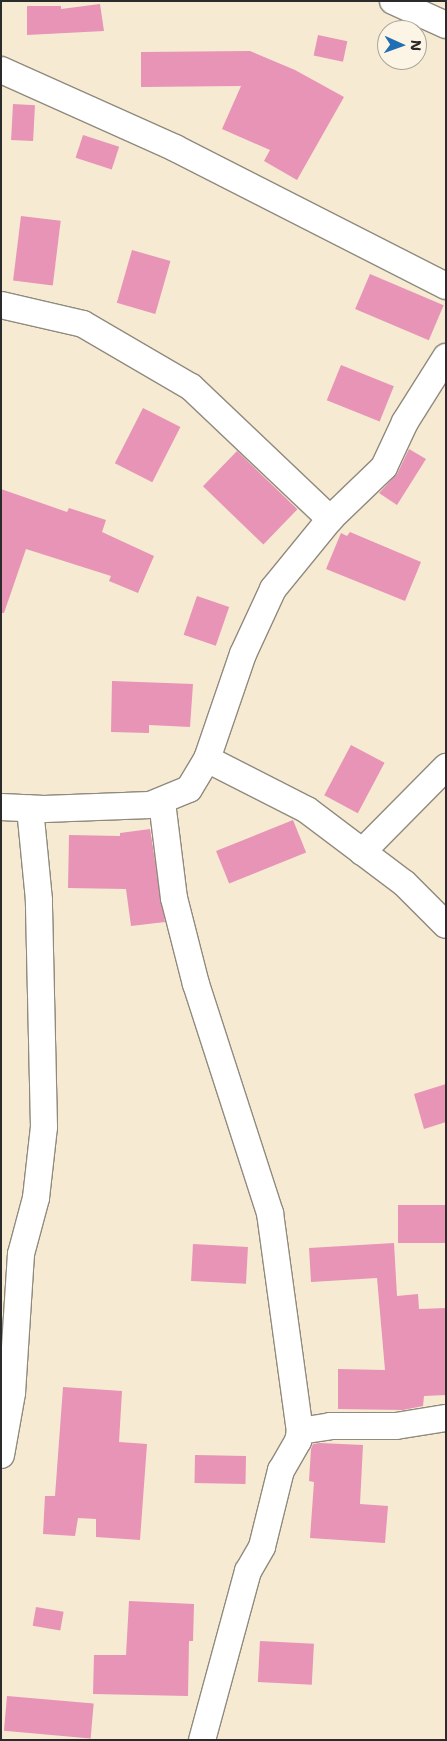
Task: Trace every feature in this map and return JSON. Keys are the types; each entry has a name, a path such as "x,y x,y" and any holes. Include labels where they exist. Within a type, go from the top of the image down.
{"street":[{"path":"393,1 446,25"},
{"path":"1,70 175,148 446,286"},
{"path":"1,305 83,324 191,387 330,519"},
{"path":"1,807 30,808 162,802 189,789 207,759 243,654 273,588 330,519 384,467 405,422 446,358"},
{"path":"207,759 307,810 404,883 446,925"},
{"path":"362,852 446,767"},
{"path":"162,802 174,898 193,974 270,1214 300,1431 298,1441 281,1470 262,1547 248,1571 202,1740"},
{"path":"1,1455 12,1393 21,1254 36,1198 44,1127 39,900 30,808"},
{"path":"300,1431 330,1426 396,1426 446,1418"}],"building":[{"path":"100,4 104,31 27,35 27,6 61,6 61,9"},
{"path":"318,35 347,41 343,62 314,56"},
{"path":"250,51 295,70 344,97 297,180 264,161 270,150 222,129 241,86 141,87 141,52"},
{"path":"13,104 35,105 33,141 11,140"},
{"path":"83,135 119,147 112,170 76,158"},
{"path":"21,216 61,221 53,285 13,281"},
{"path":"132,250 170,261 155,314 117,303"},
{"path":"370,274 444,305 429,340 355,309"},
{"path":"341,365 394,386 380,422 327,400"},
{"path":"143,408 180,427 152,482 115,463"},
{"path":"409,449 426,459 397,505 379,493 397,474"},
{"path":"237,451 297,509 263,545 203,486"},
{"path":"1,489 67,512 69,508 106,520 102,532 154,556 138,593 109,581 111,576 26,549 4,613 1,613"},
{"path":"350,532 421,562 405,601 326,569 341,533 347,536"},
{"path":"197,596 229,607 216,646 184,635"},
{"path":"112,681 193,684 190,727 149,725 149,733 111,732"},
{"path":"351,745 385,763 358,813 324,795"},
{"path":"293,820 306,852 229,884 216,851"},
{"path":"150,829 165,922 131,926 126,889 68,888 69,835 120,836 120,833"},
{"path":"446,1084 446,1122 424,1129 414,1094"},
{"path":"398,1205 446,1205 446,1243 398,1243"},
{"path":"394,1243 397,1296 418,1294 419,1309 446,1308 446,1395 424,1396 423,1406 403,1410 338,1409 338,1369 385,1370 377,1278 311,1282 309,1248"},
{"path":"193,1244 248,1247 246,1284 191,1281"},
{"path":"63,1387 122,1391 119,1442 147,1444 140,1540 96,1537 96,1519 78,1518 75,1536 43,1534 45,1496 55,1496"},
{"path":"313,1444 363,1445 360,1504 388,1506 385,1543 310,1538 314,1482 309,1481 311,1449"},
{"path":"195,1455 246,1456 246,1484 195,1483"},
{"path":"129,1601 194,1604 193,1641 189,1641 188,1696 93,1694 94,1655 126,1655"},
{"path":"36,1607 64,1612 60,1631 33,1626"},
{"path":"260,1641 314,1644 312,1685 258,1682"},
{"path":"7,1696 94,1704 91,1738 4,1731"}]}
